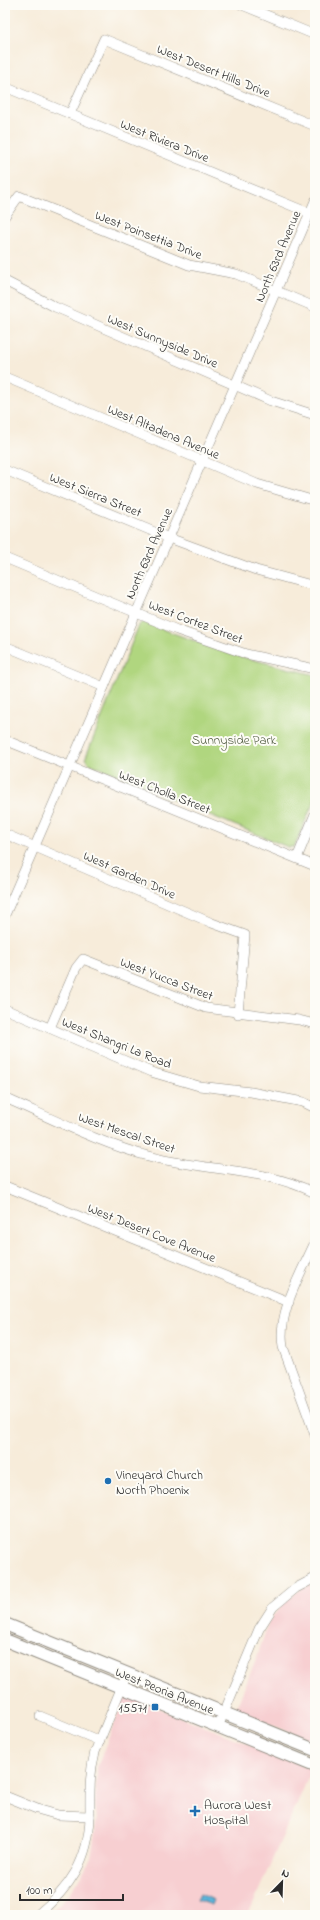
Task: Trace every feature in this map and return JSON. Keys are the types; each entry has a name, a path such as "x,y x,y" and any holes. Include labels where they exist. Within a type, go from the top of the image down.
{"main road":[{"name":"West Peoria Avenue","path":"5,1624 315,1750"},
{"path":"5,1633 15,1637 25,1633"},
{"name":"West Peoria Avenue","path":"5,1640 315,1766"}],"street":[{"path":"248,6 315,35"},
{"name":"West Desert Hills Drive","path":"70,114 104,39 315,126"},
{"name":"West Riviera Drive","path":"5,87 312,214"},
{"name":"West Poinsettia Drive","path":"5,216 19,196 189,265 236,274 315,307"},
{"name":"North 63rd Avenue","path":"5,915 276,291 312,214 315,201"},
{"name":"West Sunnyside Drive","path":"5,281 55,307 236,386 271,401 315,415"},
{"name":"West Altadena Avenue","path":"5,377 202,462 257,484 315,501"},
{"name":"West Sierra Street","path":"5,470 169,538 256,570 315,586"},
{"name":"West Cortez Street","path":"5,558 177,630 246,654 315,669"},
{"path":"5,646 104,687"},
{"name":"West Cholla Street","path":"5,740 315,866"},
{"path":"297,858 315,814"},
{"name":"West Garden Drive","path":"5,834 212,923 246,935 238,1014"},
{"name":"West Yucca Street","path":"50,1028 76,968 83,959 189,1003 206,1008 238,1014 298,1020 315,1024"},
{"name":"West Shangri La Road","path":"5,1009 151,1072 200,1086 251,1092 303,1102 315,1108"},
{"name":"West Mescal Street","path":"5,1098 89,1135 151,1157 190,1165 272,1177 299,1185 315,1193"},
{"name":"West Desert Cove Avenue","path":"5,1186 289,1302"},
{"path":"315,1242 289,1302 282,1324 281,1334 283,1347 315,1435"},
{"path":"218,1727 225,1714 259,1629 270,1611 287,1594 315,1578"},
{"path":"37,1915 66,1887 77,1872 84,1855 88,1840 90,1816 89,1780 95,1752 128,1674"},
{"path":"40,1716 100,1741"},
{"path":"5,1796 37,1809 58,1815 90,1816"}],"shaded area":[{"path":"315,1582 315,1742 239,1712 236,1708 256,1660 269,1621 284,1602 303,1588"},
{"name":"Aurora West Hospital","path":"128,1696 312,1769 248,1915 47,1915 67,1897 91,1858 97,1818 95,1804 97,1767 124,1698"}],"green space":[{"name":"Sunnyside Park","path":"142,622 234,655 315,675 315,799 294,847 288,847 161,795 147,787 90,764 85,759 139,625"}],"water":[{"path":"200,1894 214,1900 212,1905 197,1900"}],"place":[{"name":"Vineyard Church North Phoenix","path":"108,1481"},
{"name":"15571","path":"155,1707"},
{"name":"Aurora West Hospital","path":"195,1811"}]}
